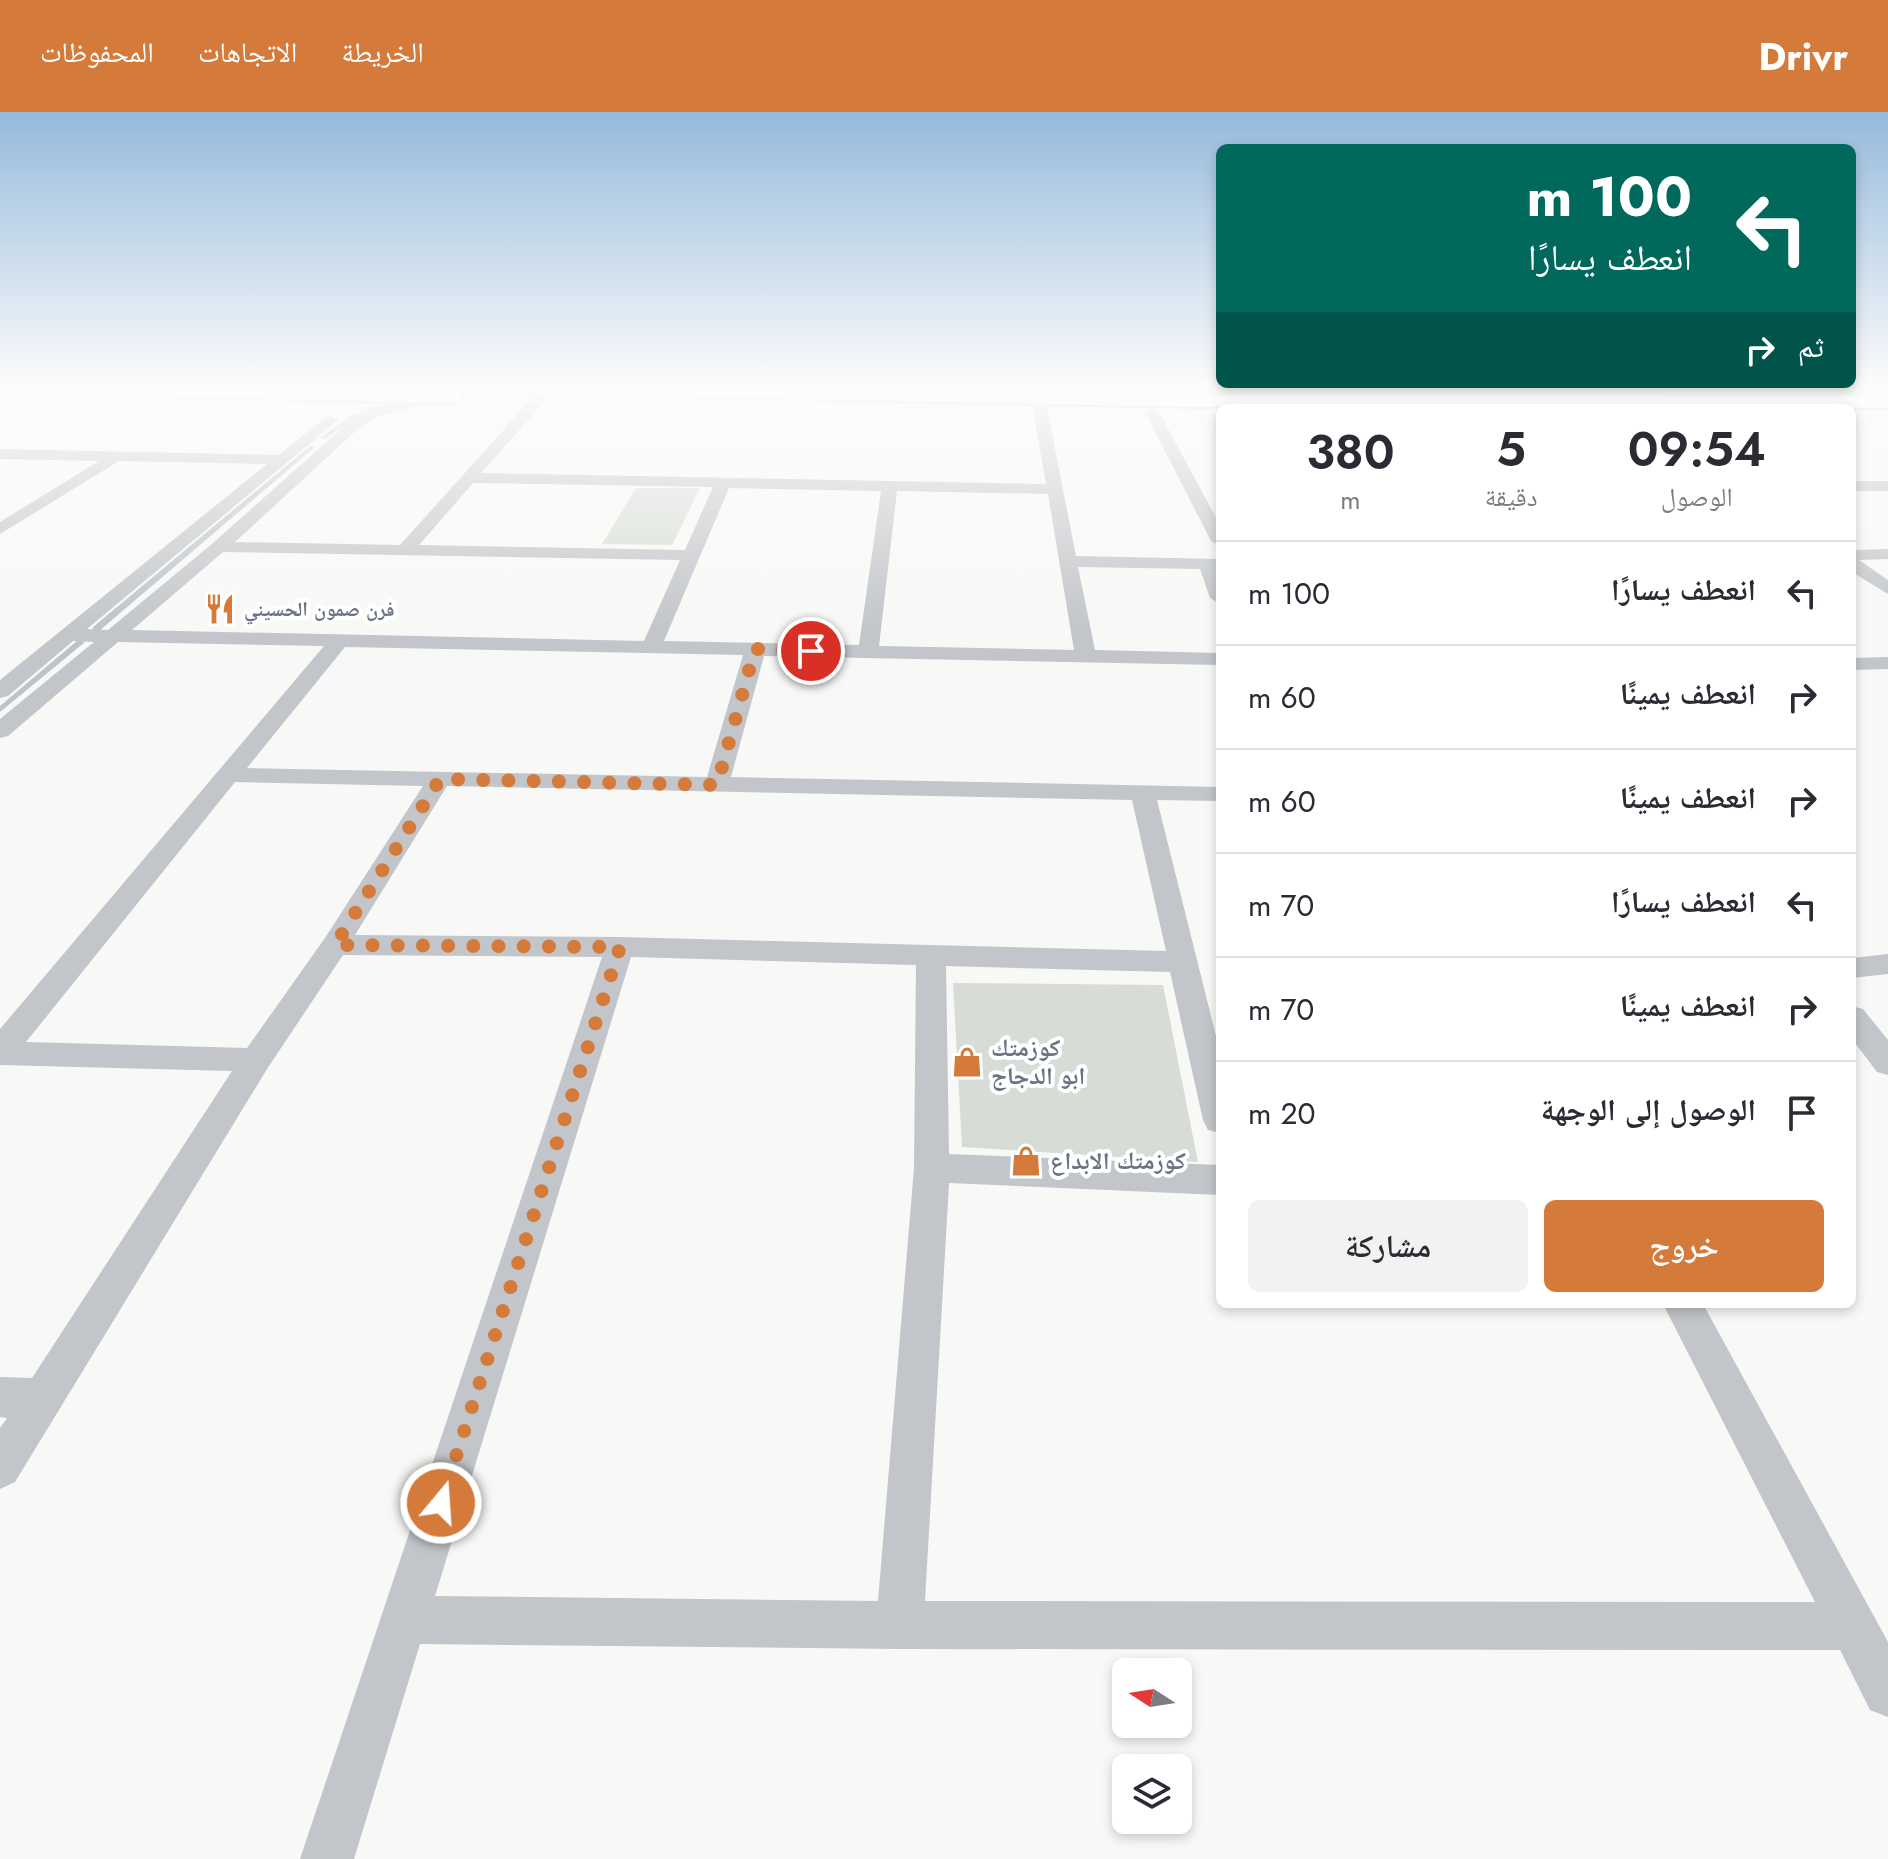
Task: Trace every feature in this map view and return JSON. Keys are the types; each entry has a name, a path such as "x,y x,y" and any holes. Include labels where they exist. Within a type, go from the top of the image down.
{"street":[{"path":"0,529 99,468"},
{"path":"0,691 274,468"},
{"path":"0,731 219,547 307,468"},
{"path":"407,548 478,468"},
{"path":"1051,468 1086,657"},
{"path":"1181,468 1216,533"},
{"path":"469,478 1055,489"},
{"path":"651,647 723,483"},
{"path":"868,652 890,486"},
{"path":"1856,486 1888,486"},
{"path":"219,547 690,555"},
{"path":"1856,555 1888,554"},
{"path":"1069,561 1213,564"},
{"path":"1856,567 1888,588"},
{"path":"68,635 1216,659"},
{"path":"0,1052 340,640"},
{"path":"717,785 755,649"},
{"path":"1856,664 1888,663"},
{"path":"0,673 23,672"},
{"path":"228,775 1216,794"},
{"path":"0,1467 256,1060 335,945 440,779"},
{"path":"1143,793 1216,1102"},
{"path":"335,945 620,947 1184,962"},
{"path":"327,1859 620,947"},
{"path":"900,1625 932,1168 931,955"},
{"path":"1856,968 1888,964"},
{"path":"1856,1022 1888,1063"},
{"path":"0,1052 256,1060"},
{"path":"932,1168 1216,1180"},
{"path":"1684,1308 1888,1692"},
{"path":"0,1397 44,1399"},
{"path":"403,1620 900,1625 1852,1626"}],"shaded area":[{"path":"636,488 700,488 672,545 602,544"},
{"path":"953,983 1163,985 1198,1162 962,1147"}],"waterway":[{"path":"96,629 288,468"},
{"path":"0,710 81,642"}],"place":[{"name":"فرن صمون الحسيني","path":"220,609"},
{"name":"كوزمتك ابو الدجاج","path":"967,1062"},
{"name":"كوزمتك الابداع","path":"1026,1161"}],"route":[{"path":"441,1503 620,947 335,945 440,779 717,785 755,649 811,651"}]}
